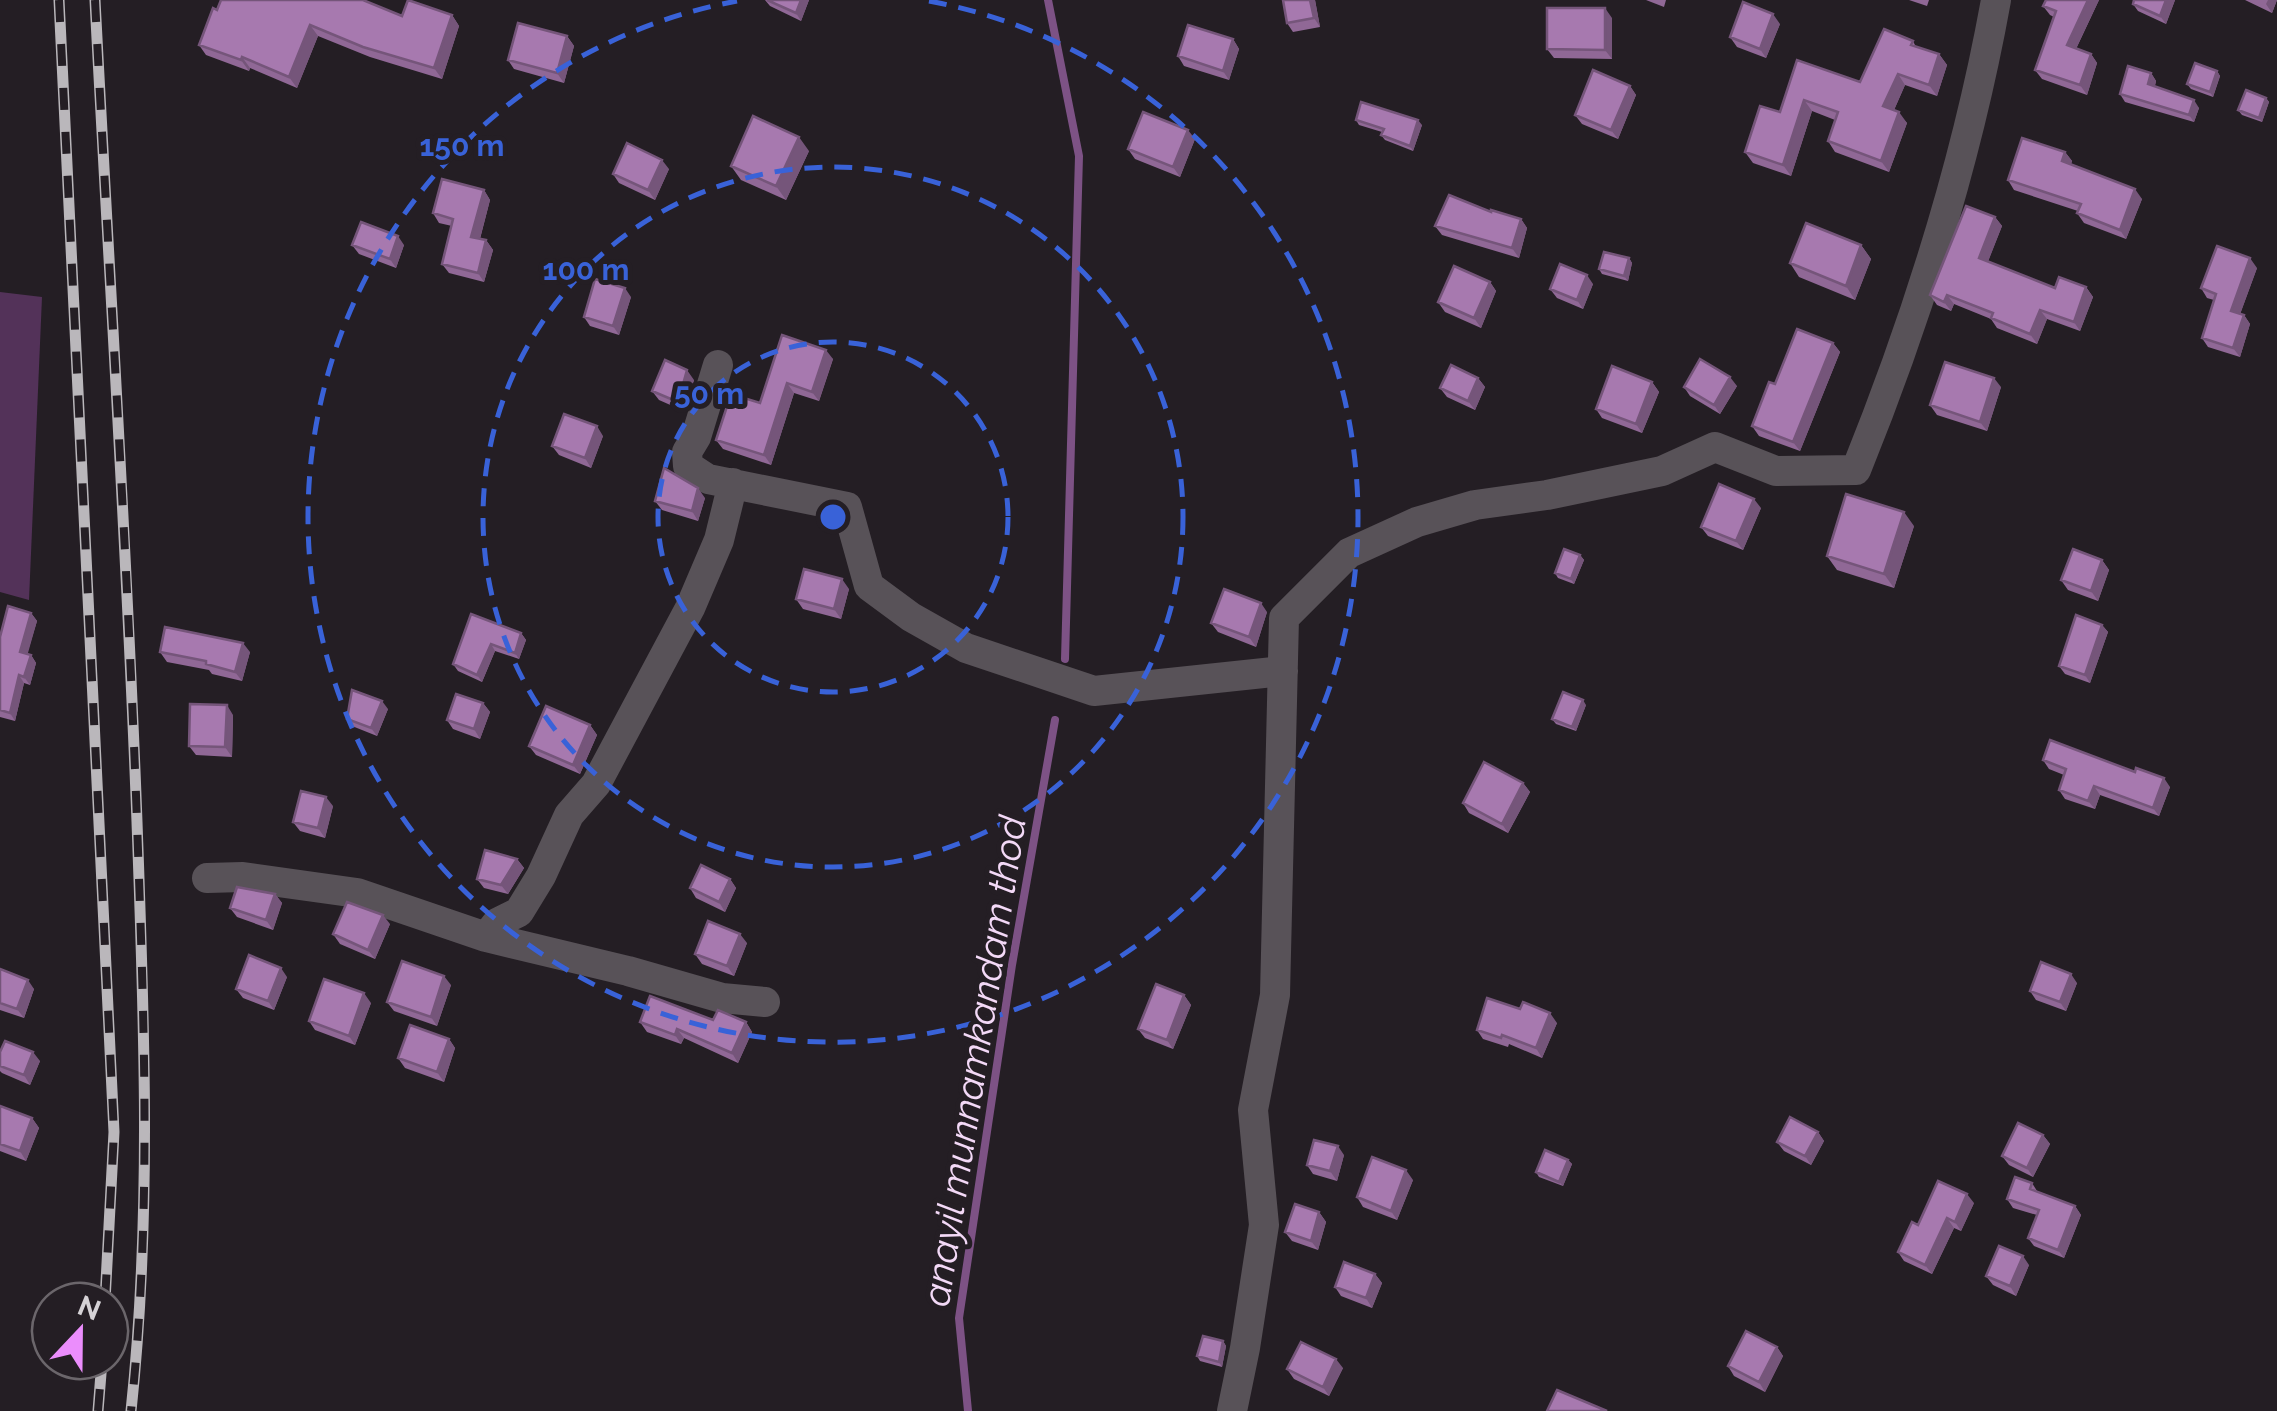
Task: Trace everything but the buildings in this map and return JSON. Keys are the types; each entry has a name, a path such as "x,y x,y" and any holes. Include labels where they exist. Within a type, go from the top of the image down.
{"street":[{"path":"1232,1411 1264,1224 1254,1110 1274,995 1284,618 1348,553 1417,522 1475,505 1547,495 1662,471 1715,447 1776,472 1856,470 1914,316 1955,180 1996,0"},
{"path":"718,364 696,437 687,452 688,466 708,479 847,507 868,586 910,617 966,648 1094,691 1282,671"},
{"path":"486,937 497,924 518,912 541,876 569,816 596,784 690,608 720,540 732,483"},
{"path":"207,878 243,877 357,893 486,937 722,998 766,1002"}],"shaded area":[{"path":"0,292 42,297 29,600 0,592"}],"waterway":[{"name":"anayil munnamkandam thod","path":"1048,0 1079,156 1065,659"},
{"name":"anayil munnamkandam thod","path":"968,1411 959,1318 1012,965 1055,720"}],"railway":[{"path":"59,0 114,1132 106,1281"},
{"path":"95,0 128,616 142,970 144,1190 131,1411"},
{"path":"98,1411 100,1381"}]}
